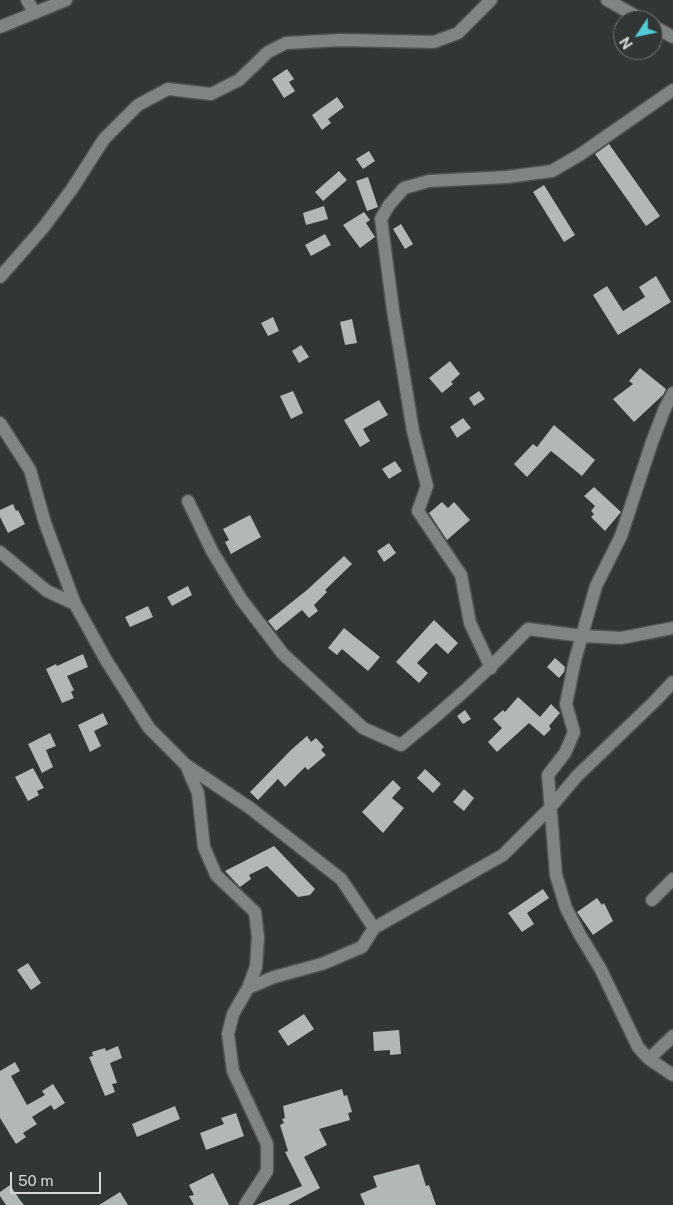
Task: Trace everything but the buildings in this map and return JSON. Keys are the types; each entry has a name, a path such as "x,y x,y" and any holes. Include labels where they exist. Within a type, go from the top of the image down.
{"street":[{"path":"27,0 35,13"},
{"path":"0,27 66,0"},
{"path":"0,277 43,228 72,189 104,139 138,104 168,89 211,94 239,80 268,52 286,43 341,40 434,42 458,33 491,0"},
{"path":"606,0 624,10"},
{"path":"491,668 470,623 461,575 418,511 427,486 411,422 381,219 388,205 404,188 429,181 507,177 552,171 581,154 673,90"},
{"path":"673,393 652,442 621,536 596,586 566,704 574,732 564,753 548,775 556,875 566,908 600,968 638,1047 649,1059 673,1075"},
{"path":"0,423 30,470 45,523 75,604 106,660 149,728 186,766 250,808 341,879 374,928"},
{"path":"188,502 212,551 241,599 283,654 363,728 401,746 443,712 491,668 528,628 583,636 621,638 673,628"},
{"path":"0,552 47,592 75,604"},
{"path":"248,988 274,977 322,964 362,946 374,928 503,855 550,808 577,776 673,682"},
{"path":"186,766 198,793 204,847 216,875 255,912 258,937 256,967 248,988 233,1014 228,1034 232,1071 268,1144 267,1171 245,1205"},
{"path":"652,900 673,879"},
{"path":"649,1059 673,1036"}]}
